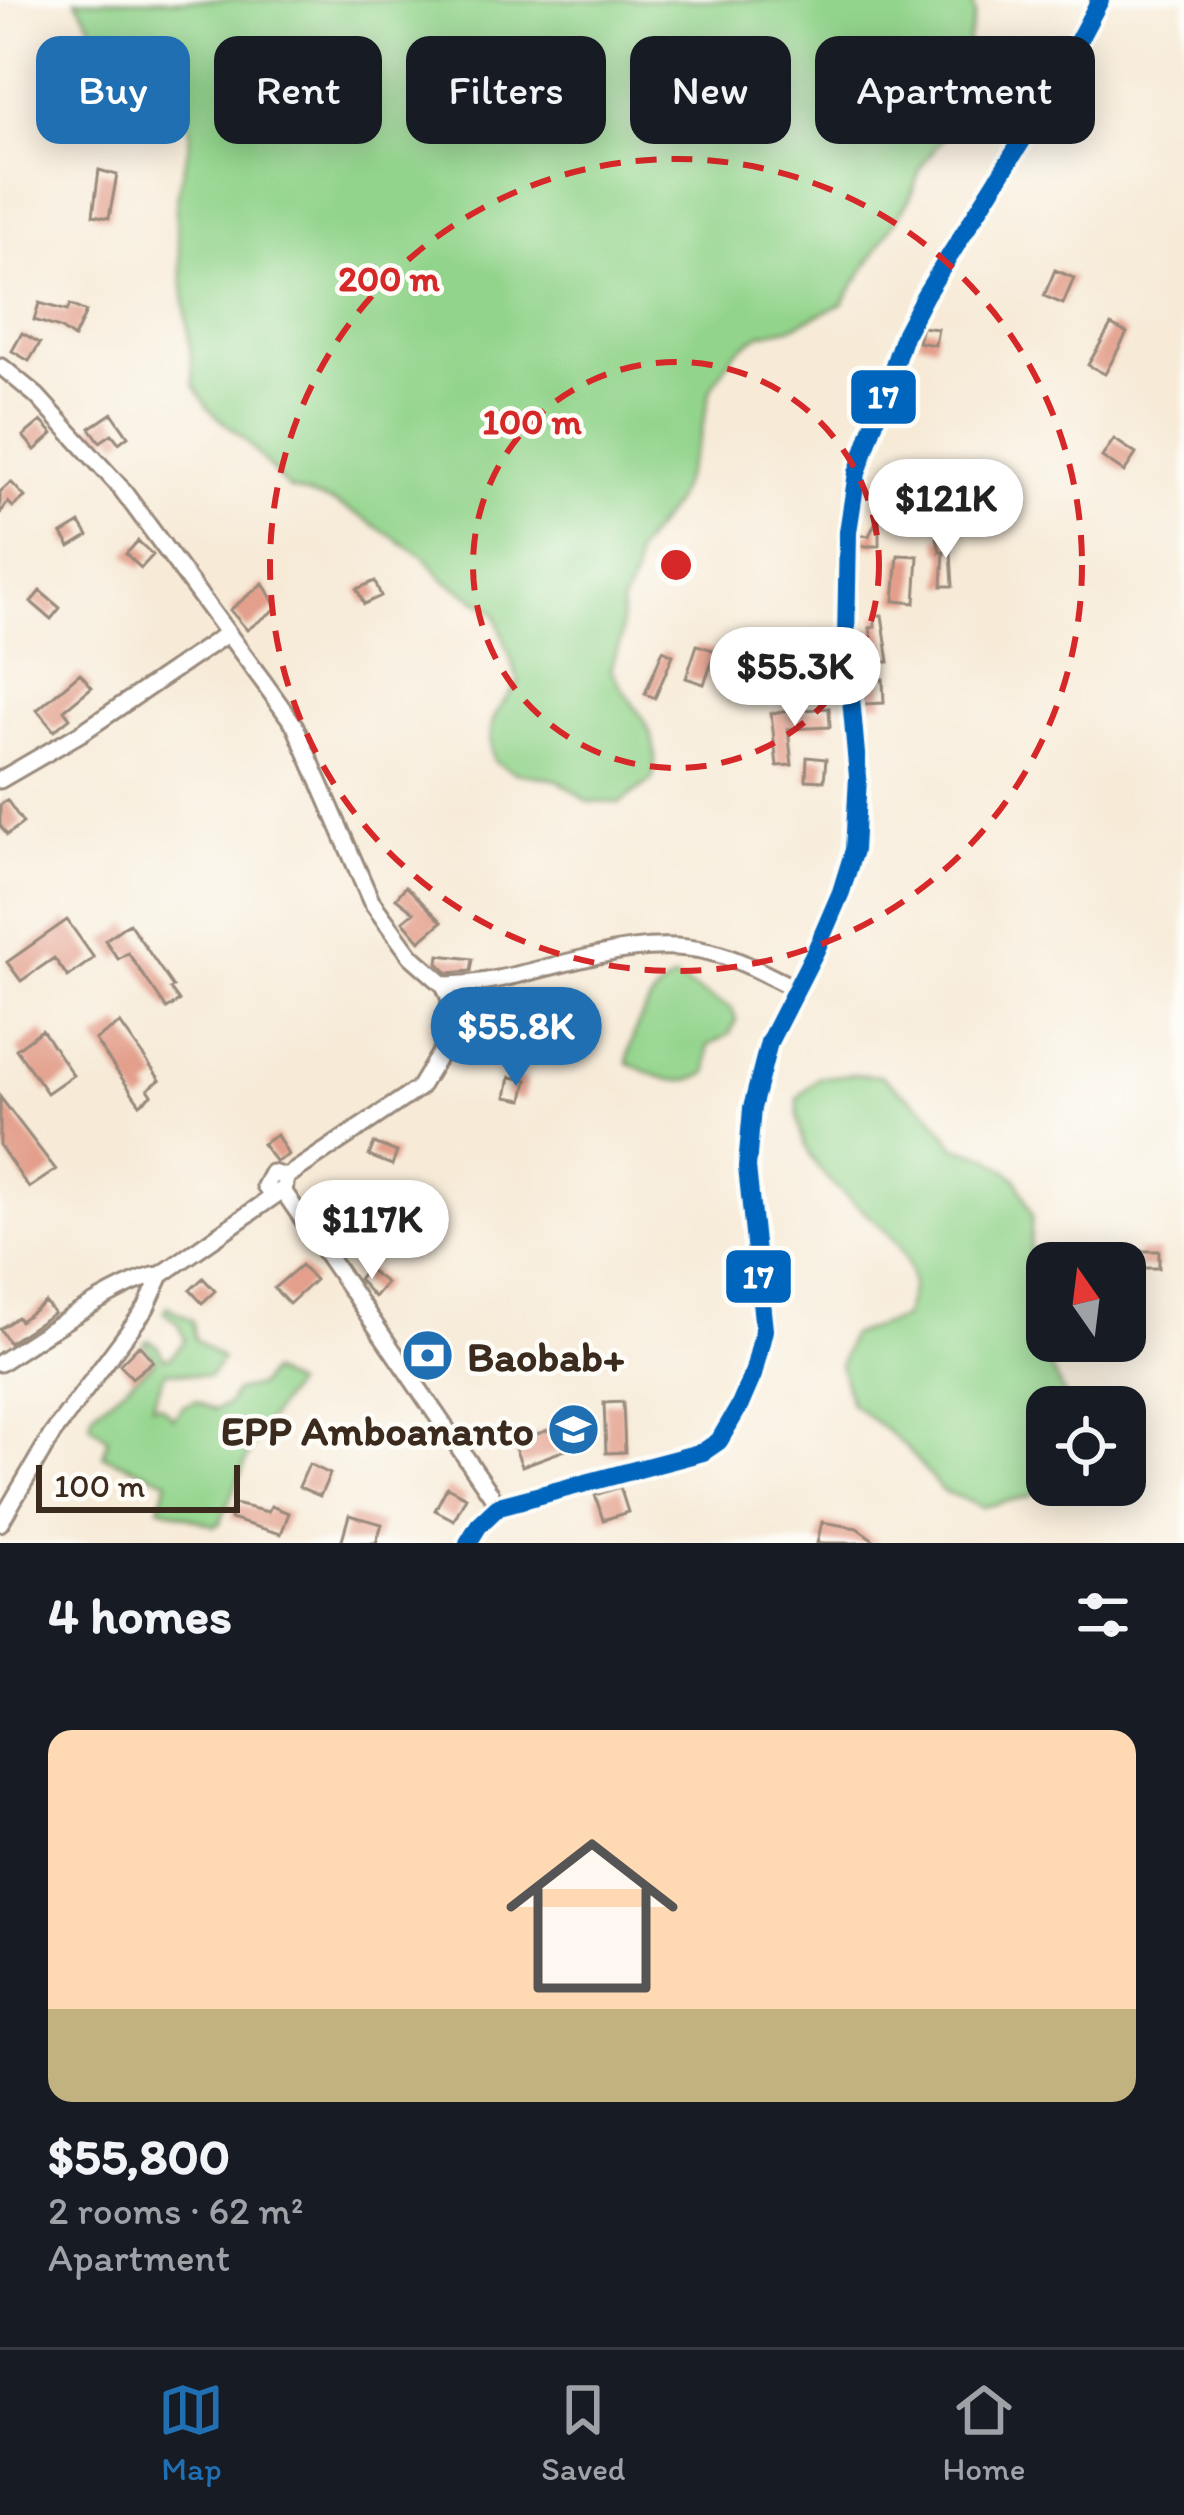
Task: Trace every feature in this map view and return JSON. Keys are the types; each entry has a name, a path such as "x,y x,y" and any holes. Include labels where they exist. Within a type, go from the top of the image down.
{"street":[{"path":"468,1543 499,1506 703,1452 719,1442 731,1424 753,1375 764,1330 747,1167 752,1108 770,1042 841,892 858,821 846,641 848,532 857,472 905,333 1043,106 1100,0"},
{"path":"0,1523 51,1436 146,1308 161,1275 418,1088 453,1024 444,985 411,956 371,901 295,726 121,487 37,396 2,367"},
{"path":"0,780 81,733 228,633"},
{"path":"444,985 482,984 610,953 665,948 710,952 796,989"},
{"path":"282,1188 499,1506"},
{"path":"0,1363 117,1293 161,1275"}],"green space":[{"path":"76,0 971,0 975,14 970,36 815,36 815,144 938,144 842,304 789,328 760,334 735,352 711,388 700,437 674,503 636,553 634,578 622,603 621,638 611,669 650,732 655,761 653,779 620,803 588,802 558,780 513,772 494,761 491,727 519,683 495,612 442,578 426,558 360,516 289,489 209,409 194,385 176,222 190,144 190,36 98,36"},
{"path":"675,979 732,1009 736,1020 730,1034 708,1046 708,1072 679,1081 628,1063 642,1015 658,992"},
{"path":"881,1076 929,1112 956,1147 989,1157 1017,1179 1032,1215 1030,1242 1026,1242 1026,1362 1047,1362 1060,1386 1026,1386 1026,1497 982,1507 941,1490 905,1446 850,1402 840,1365 850,1335 903,1318 912,1282 905,1257 891,1236 829,1180 812,1158 801,1131 798,1098 818,1078"},
{"path":"167,1306 193,1321 195,1339 222,1359 209,1377 166,1371 152,1405 160,1405 174,1418 183,1406 196,1401 214,1410 228,1404 235,1391 258,1386 269,1372 293,1385 257,1435 215,1526 159,1507 168,1481 103,1455 108,1438 90,1424 93,1412 156,1361 144,1343 157,1345 164,1358 171,1357 185,1340 179,1324 164,1312"}],"building":[{"path":"99,170 117,175 109,218 93,215"},
{"path":"1055,270 1074,278 1063,304 1044,296"},
{"path":"39,303 67,311 70,305 86,312 74,338 34,320"},
{"path":"1111,325 1127,333 1105,374 1088,365"},
{"path":"922,327 938,329 935,345 918,342"},
{"path":"22,333 40,343 29,361 12,351"},
{"path":"112,413 128,436 119,443 112,434 100,442 90,428"},
{"path":"41,421 53,434 35,450 23,436"},
{"path":"1114,439 1136,454 1124,472 1102,457"},
{"path":"11,482 25,497 13,507 8,502 0,514 0,492"},
{"path":"911,483 929,484 925,512 907,511"},
{"path":"879,515 879,546 860,546 860,535 869,536"},
{"path":"80,523 88,536 70,547 62,534"},
{"path":"950,536 953,586 942,586 944,552 937,538"},
{"path":"138,541 153,555 141,568 126,554"},
{"path":"898,555 918,556 915,603 894,601"},
{"path":"375,581 381,596 364,604 357,589"},
{"path":"263,583 277,608 247,630 230,610"},
{"path":"40,591 60,608 51,619 31,602"},
{"path":"875,615 882,615 889,662 876,662 870,628 875,627"},
{"path":"697,645 716,651 704,684 686,678"},
{"path":"663,650 673,655 655,698 645,694"},
{"path":"824,655 827,687 799,689 796,658"},
{"path":"80,673 92,687 64,710 70,718 54,731 37,710"},
{"path":"883,679 884,703 864,704 862,680"},
{"path":"829,708 830,727 788,729 792,765 777,766 771,713"},
{"path":"807,757 826,759 824,781 806,780"},
{"path":"7,800 23,823 7,835 0,825 0,805"},
{"path":"406,886 442,922 420,941 403,921 414,912 396,898"},
{"path":"67,920 94,958 68,977 54,958 21,981 7,962"},
{"path":"129,923 173,987 179,1001 167,1009 128,953 118,959 105,940"},
{"path":"439,955 473,959 471,971 448,973 438,963"},
{"path":"120,1023 160,1080 140,1104 95,1040"},
{"path":"42,1030 73,1075 47,1093 16,1049"},
{"path":"510,1077 527,1080 523,1100 506,1097"},
{"path":"0,1097 56,1170 29,1188 0,1146"},
{"path":"277,1135 288,1155 276,1162 262,1144"},
{"path":"374,1143 397,1152 392,1165 369,1156"},
{"path":"1146,1251 1159,1251 1159,1268 1146,1268"},
{"path":"301,1265 315,1280 289,1304 274,1288"},
{"path":"367,1268 386,1283 374,1297 358,1279"},
{"path":"203,1278 215,1291 202,1303 190,1290"},
{"path":"45,1302 54,1313 9,1343 0,1329"},
{"path":"139,1345 153,1361 132,1378 120,1364"},
{"path":"623,1402 625,1452 606,1453 604,1403"},
{"path":"583,1411 592,1440 522,1466 513,1443 556,1427 554,1420"},
{"path":"309,1464 330,1474 320,1496 299,1487"},
{"path":"447,1487 466,1497 454,1520 435,1510"},
{"path":"620,1487 628,1512 603,1520 595,1495"},
{"path":"234,1504 268,1512 271,1506 289,1513 281,1534 230,1519"},
{"path":"349,1515 382,1524 376,1543 341,1543"},
{"path":"822,1522 857,1528 878,1543 817,1543"}],"transit line":[{"name":"17","path":"468,1543 499,1506 703,1452 719,1441 753,1375 764,1330 747,1167 752,1108 769,1042 816,950 854,850 858,777 846,641 848,532 857,473 905,333 1043,107 1100,0"}],"place":[{"name":"Baobab+","path":"428,1356"},
{"name":"EPP Amboananto","path":"573,1430"}]}
